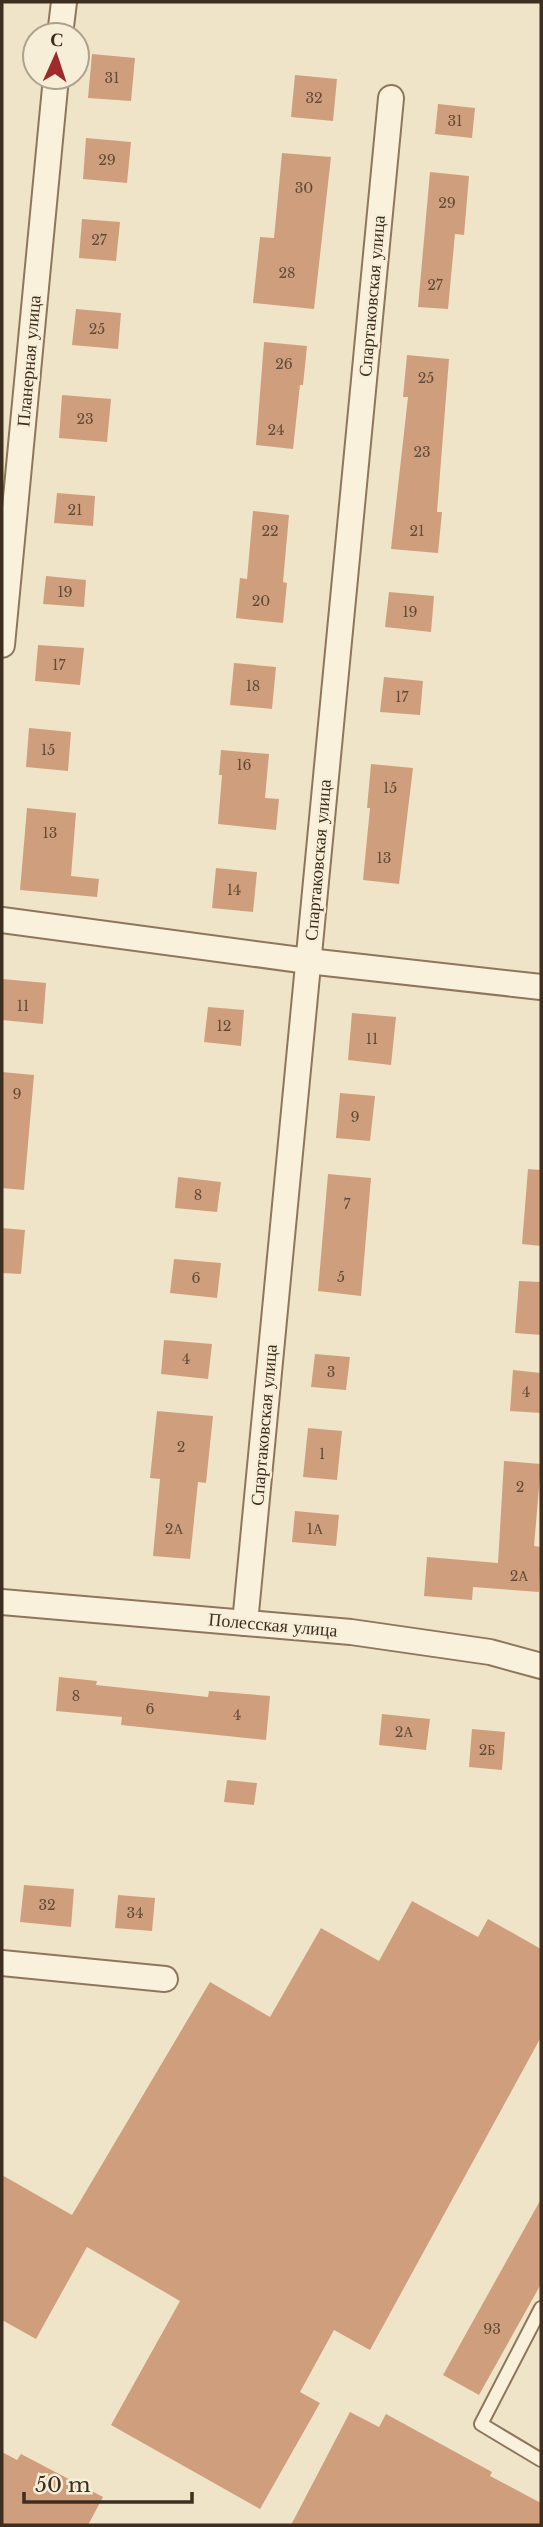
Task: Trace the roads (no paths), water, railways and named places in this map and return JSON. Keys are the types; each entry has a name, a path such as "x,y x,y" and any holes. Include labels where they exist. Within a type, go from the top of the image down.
{"street":[{"path":"62,21 64,2"},
{"name":"Планерная улица","path":"2,645 55,91"},
{"name":"Спартаковская улица","path":"245,1623 391,98"},
{"path":"2,920 308,961 541,987"},
{"name":"Полесская улица","path":"2,1602 351,1632 490,1652 541,1666"},
{"path":"2,1963 165,1979"}],"lane":[{"path":"541,2308 481,2424 541,2460"}]}
